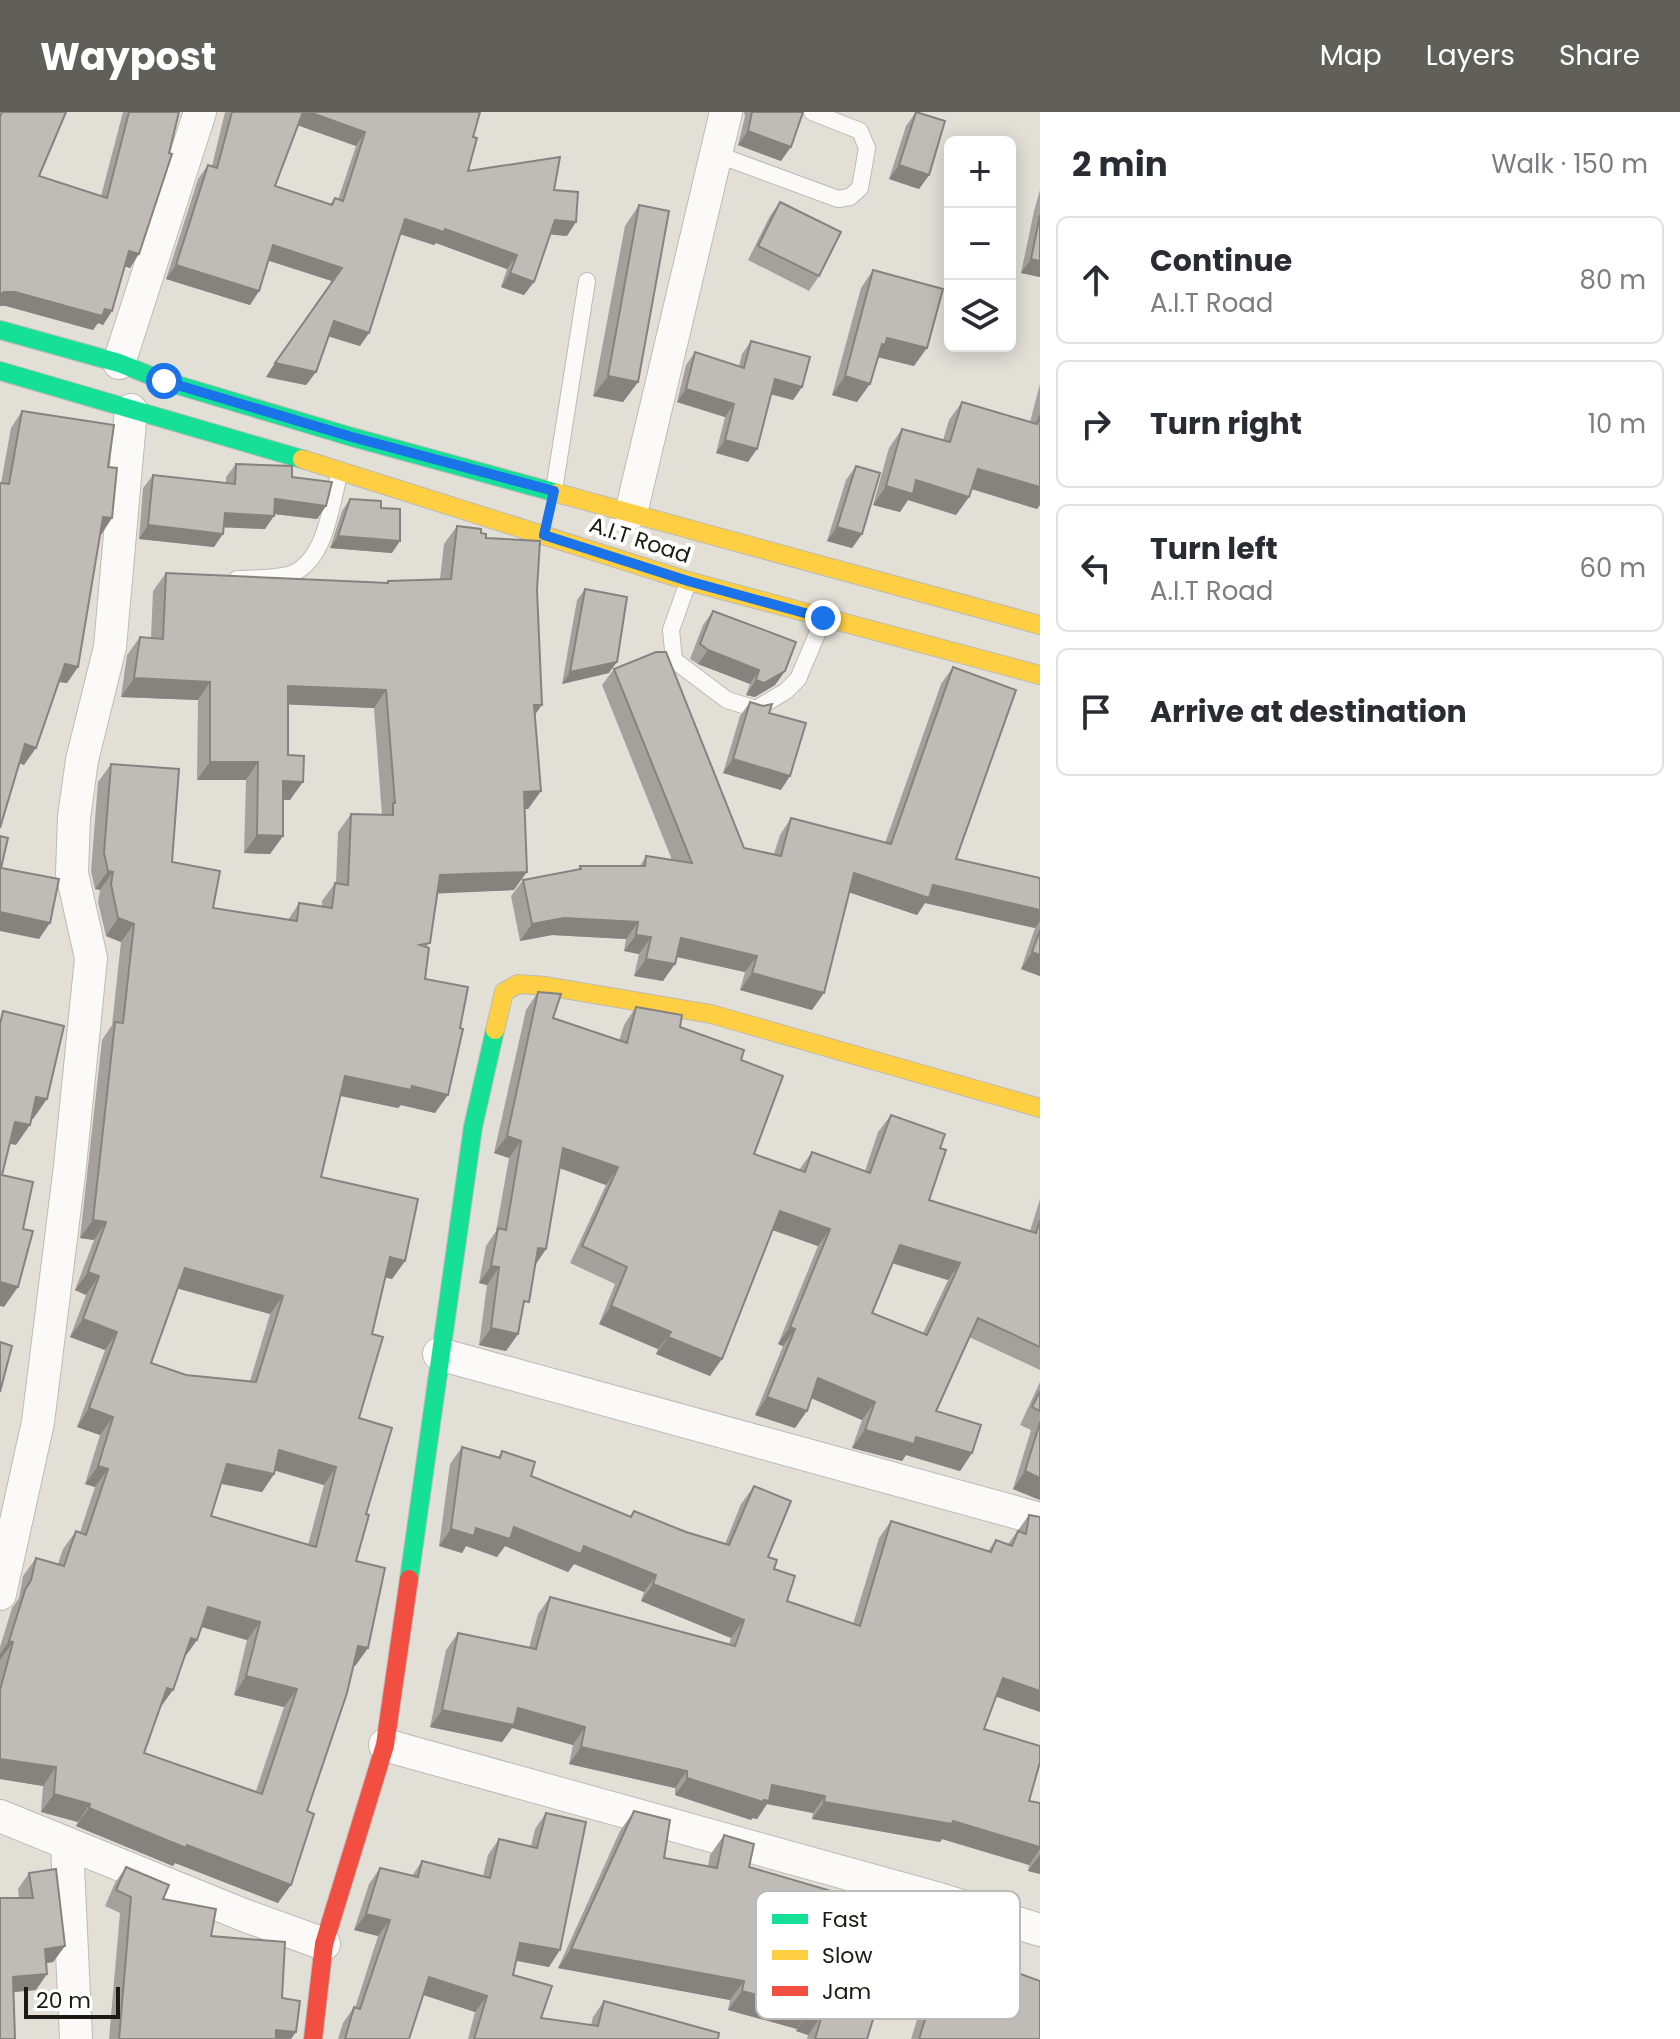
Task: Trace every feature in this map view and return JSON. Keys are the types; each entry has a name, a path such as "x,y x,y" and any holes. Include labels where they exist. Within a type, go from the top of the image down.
{"street":[{"path":"119,363 200,112"},
{"path":"631,513 726,112"},
{"name":"A.I.T Road","path":"0,330 119,363 164,381 338,433 549,513 688,581 1040,675"},
{"name":"A.I.T Road","path":"0,371 341,470 549,513 631,513 1040,625"},
{"path":"0,1594 38,1422 70,1166 91,958 72,873 74,817 82,760 110,647 131,410"},
{"path":"313,2039 324,1944 385,1745 473,1127 504,992 518,984 546,986 711,1014 1040,1108"},
{"path":"439,1354 1040,1519"},
{"path":"385,1745 910,1891"},
{"path":"0,1816 246,1916 324,1944"},
{"path":"67,1844 76,2039"},
{"path":"1020,1924 1040,1930"}],"lane":[{"path":"716,154 838,199 850,197 860,188 867,148 860,131 812,112"},
{"path":"549,513 587,281"},
{"path":"217,581 288,575 308,565 322,539 341,470"},
{"path":"688,581 671,630 674,660 727,700 756,709 786,691 798,679 823,618"}],"building":[{"path":"2,112 66,112 39,176 107,198 129,112 179,112 169,153 172,154 139,254 129,251 112,311 105,309 102,316 15,292 0,294"},
{"path":"232,112 303,112 275,186 332,205 335,198 343,201 365,132 309,112 480,112 468,171 560,157 554,190 578,192 576,222 555,220 534,282 510,273 517,255 445,229 444,232 405,219 369,333 334,321 316,372 275,363 342,268 273,245 259,291 176,265 208,165 217,168"},
{"path":"752,112 803,112 791,147 748,131"},
{"path":"916,112 945,121 929,175 899,165"},
{"path":"780,202 841,232 819,276 758,246"},
{"path":"639,205 669,211 638,382 608,376"},
{"path":"1040,215 1040,261 1031,259"},
{"path":"873,270 943,289 927,348 887,338 885,345 882,344 870,384 845,376"},
{"path":"751,341 810,357 802,387 775,379 757,449 725,440 734,404 686,389 695,352 744,368"},
{"path":"962,402 1037,424 1040,415 1040,487 978,469 969,497 916,480 913,494 886,486 902,429 950,442"},
{"path":"22,411 114,425 108,467 117,468 112,518 103,517 78,667 65,664 36,748 25,744 0,828 0,483 9,484"},
{"path":"236,464 292,466 292,477 332,482 326,506 275,499 274,516 225,513 223,534 148,525 153,475 235,484"},
{"path":"856,466 880,473 862,534 837,527"},
{"path":"350,499 381,501 381,508 400,509 400,541 338,536"},
{"path":"457,526 481,529 486,538 540,541 537,590 542,705 534,705 541,791 524,792 527,872 440,875 430,943 420,945 429,948 425,979 468,987 460,1028 463,1029 448,1095 345,1076 321,1177 418,1199 405,1261 390,1257 372,1334 383,1337 359,1418 392,1428 366,1514 369,1515 356,1561 385,1568 368,1648 358,1646 347,1693 307,1811 314,1814 291,1885 187,1845 186,1848 89,1808 90,1804 54,1794 56,1767 0,1759 0,1690 13,1642 9,1641 36,1558 64,1566 76,1531 86,1535 108,1469 98,1466 113,1417 89,1408 117,1332 83,1319 99,1276 88,1272 106,1222 93,1220 115,1022 123,1023 134,924 118,918 111,884 113,872 108,871 104,853 111,764 179,769 172,862 220,871 213,908 297,921 299,903 332,908 335,883 348,885 351,814 393,815 395,803 386,690 288,686 288,755 304,756 303,782 283,781 283,836 257,835 258,762 210,762 210,682 134,678 140,637 163,639 166,573 388,583 451,579","holes":["185,1268 283,1296 256,1382 186,1375 151,1363","279,1450 336,1467 316,1547 211,1516 227,1464 274,1474","208,1607 260,1622 246,1676 297,1689 262,1794 144,1753 167,1688 173,1690 191,1638 197,1640"]},
{"path":"585,589 627,597 617,662 570,672"},
{"path":"713,611 796,642 785,671 764,683 756,680 759,670 700,644"},
{"path":"656,652 666,652 744,848 781,856 791,818 891,844 953,667 1016,690 956,859 1040,878 1040,910 933,885 929,898 854,873 824,993 752,973 757,956 681,938 675,964 646,959 651,937 636,935 638,922 564,918 532,924 523,880 581,869 580,866 645,866 646,856 692,863 614,669"},
{"path":"750,702 763,706 772,704 769,713 806,723 790,776 733,759"},
{"path":"0,836 8,838 1,868 59,879 50,923 0,912"},
{"path":"1040,930 1040,955 1032,952"},
{"path":"538,992 561,994 553,1018 627,1043 636,1007 682,1015 680,1027 744,1050 741,1060 783,1076 754,1154 805,1172 812,1152 870,1173 891,1115 945,1134 940,1148 946,1150 929,1200 1036,1233 1040,1220 1040,1347 978,1318 936,1411 981,1425 972,1453 916,1437 914,1444 865,1430 875,1402 818,1378 807,1411 767,1397 795,1329 790,1327 830,1229 780,1211 722,1359 668,1337 671,1332 611,1306 627,1267 582,1246 618,1167 563,1148 546,1249 538,1248 529,1302 524,1301 518,1334 491,1328 499,1267 491,1266 498,1228 506,1230 521,1141 507,1136","holes":["900,1245 960,1263 927,1335 872,1313"]},
{"path":"3,1011 64,1026 47,1099 36,1097 30,1125 15,1122 2,1175 33,1182 23,1229 33,1231 18,1287 0,1282 0,1024"},
{"path":"0,1342 12,1346 0,1392"},
{"path":"1040,1391 1040,1411 1032,1407"},
{"path":"1040,1422 1040,1478 1025,1471"},
{"path":"462,1447 500,1458 502,1451 535,1462 531,1476 631,1517 634,1511 729,1545 754,1486 791,1501 768,1557 777,1560 774,1569 795,1576 787,1601 860,1626 891,1521 991,1552 996,1540 1012,1546 1018,1531 1026,1534 1029,1515 1040,1517 1040,1691 1003,1678 984,1729 1040,1746 1040,1762 1029,1801 1040,1803 1040,1847 953,1821 952,1824 824,1802 825,1796 772,1785 769,1801 763,1802 687,1778 687,1771 581,1747 585,1727 518,1708 514,1725 442,1710 458,1633 536,1649 550,1597 735,1646 744,1620 653,1584 656,1575 584,1546 581,1554 514,1527 510,1539 476,1528 474,1536 451,1529"},
{"path":"634,1811 670,1820 664,1858 717,1868 724,1835 754,1844 749,1867 831,1891 756,1891 756,1995 742,1991 744,1981 571,1949"},
{"path":"546,1813 586,1822 560,1950 520,1943 513,1975 552,1986 541,2018 598,2026 604,2001 719,2033 718,2039 474,2039 487,1996 429,1977 409,2039 345,2039 354,2007 360,2009 390,1920 366,1914 380,1868 418,1877 422,1861 490,1878 499,1839 537,1848"},
{"path":"126,1867 169,1885 163,1899 216,1909 211,1936 285,1942 282,1998 300,2001 296,2032 276,2030 276,2039 119,2039 131,1897 116,1890"},
{"path":"56,1869 65,1946 45,1949 47,1974 13,1977 15,2039 0,2039 0,1898 33,1898 29,1873"},
{"path":"1020,1974 1040,1981 1040,2039 919,2039 925,2019 1020,2019"},
{"path":"821,2019 873,2019 867,2039 815,2039"}],"traffic: fast":[{"path":"0,330 119,363 164,381 352,437 557,493"},
{"path":"0,371 302,459"},
{"path":"409,1579 473,1127 495,1030"}],"traffic: slow":[{"path":"302,459 688,581 1040,675"},
{"path":"557,493 1040,625"},
{"path":"495,1030 504,992 518,984 546,986 711,1014 1040,1108"}],"traffic: jam":[{"path":"313,2039 324,1944 385,1745 409,1579"}],"route":[{"path":"164,381 352,437 554,491 544,535 688,581 823,618"}]}
